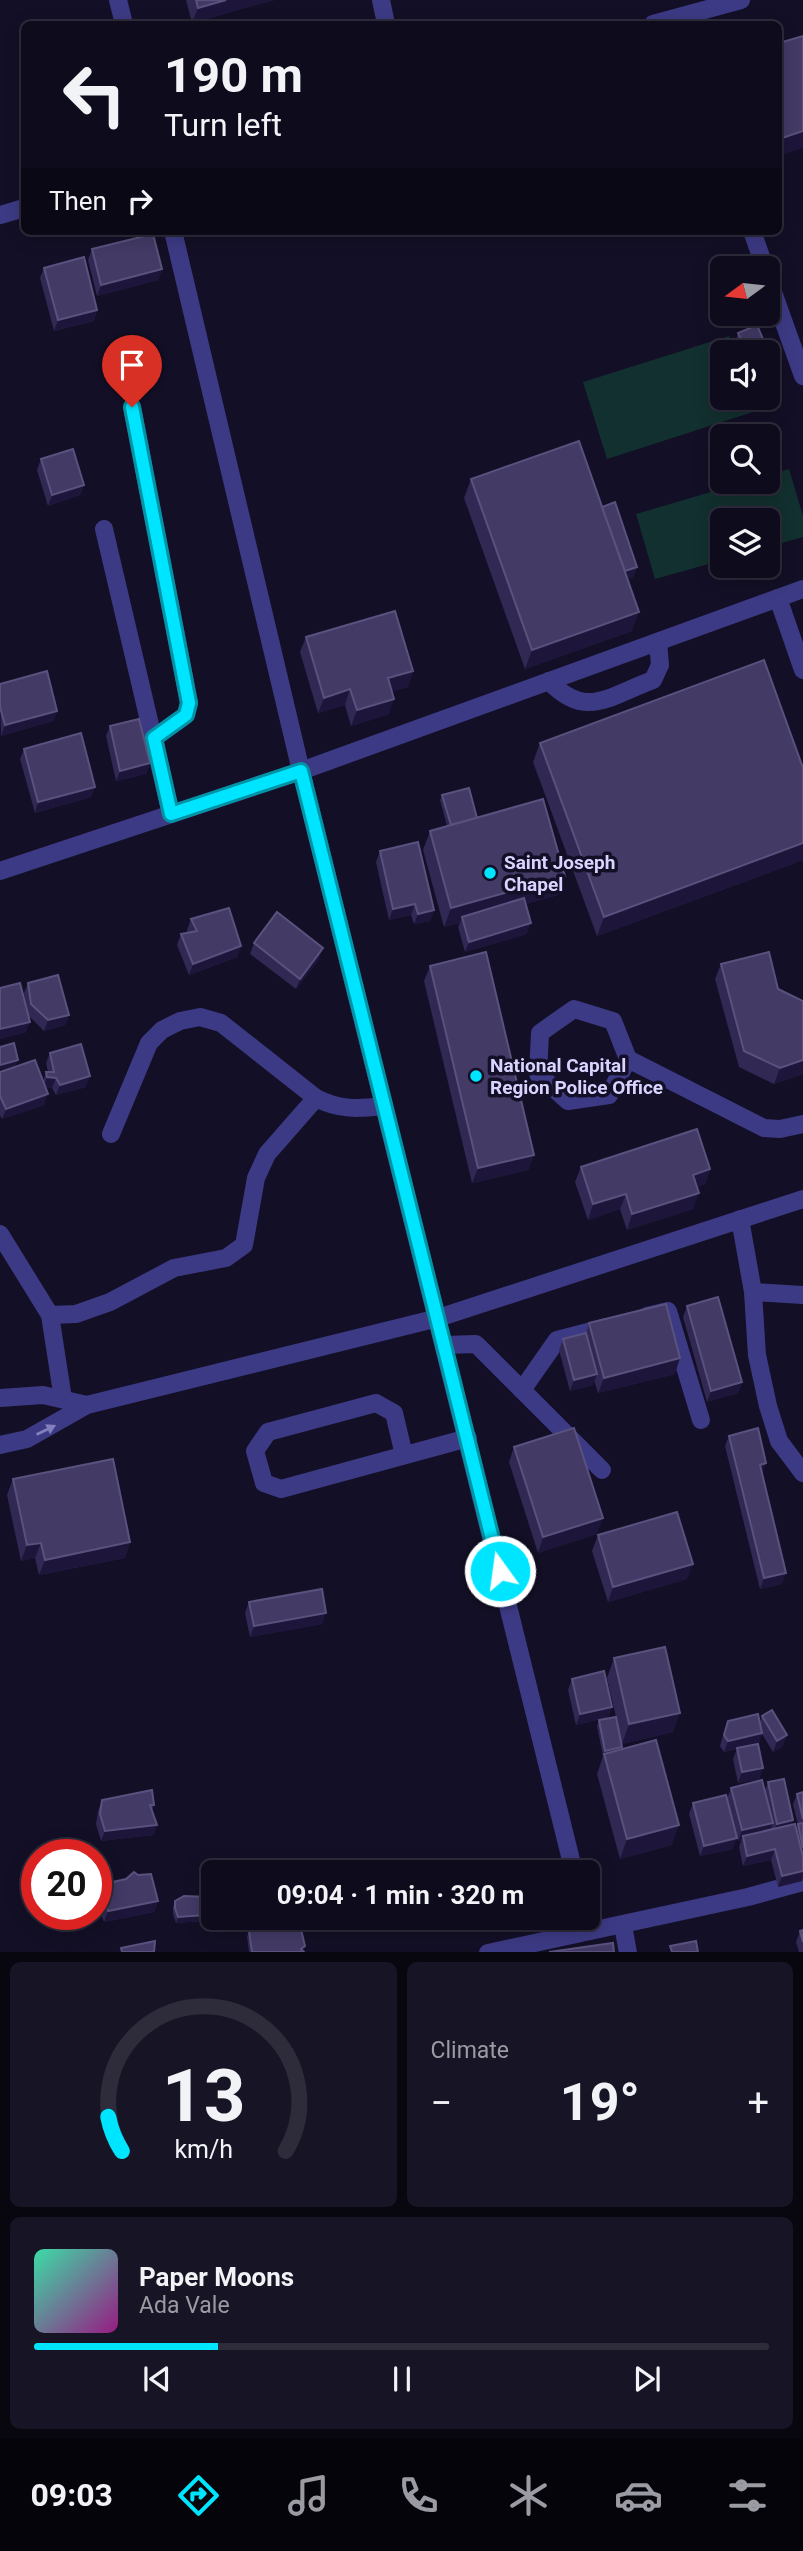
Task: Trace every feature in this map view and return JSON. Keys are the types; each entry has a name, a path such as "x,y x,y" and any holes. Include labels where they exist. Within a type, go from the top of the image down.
{"lane":[{"path":"118,0 123,21"},
{"path":"381,0 385,21"},
{"path":"678,21 741,0"},
{"path":"0,215 21,209"},
{"path":"174,235 301,771 571,1860"},
{"path":"753,235 761,256"},
{"path":"780,312 803,376"},
{"path":"132,407 189,703 186,715 154,738"},
{"path":"104,529 171,814"},
{"path":"0,870 301,771 803,589"},
{"path":"778,598 803,670"},
{"path":"549,681 565,698 587,705 653,680 660,665 658,642"},
{"path":"628,1059 609,1095 568,1101 538,1074 540,1033 574,1009 613,1021 628,1059 764,1128 780,1129 803,1124"},
{"path":"111,1134 149,1043 162,1030 180,1021 200,1017 221,1023 316,1098 332,1107 355,1109 384,1106"},
{"path":"50,1315 75,1314 110,1302 174,1268 226,1258 244,1245 257,1178 267,1154 316,1098"},
{"path":"0,1445 27,1439 87,1405 438,1318 803,1199"},
{"path":"740,1219 753,1293 757,1355 768,1406 779,1441 803,1473"},
{"path":"0,1234 50,1315 63,1399"},
{"path":"753,1293 803,1295"},
{"path":"522,1390 557,1340 668,1311 701,1420"},
{"path":"444,1345 476,1344 603,1471"},
{"path":"0,1398 43,1395 87,1405"},
{"path":"404,1455 394,1413 376,1403 268,1432 256,1451 264,1483 281,1489 468,1438"},
{"path":"488,1952 623,1925 803,1882"},
{"path":"623,1925 628,1952"}],"green space":[{"path":"710,342 710,410 753,412 607,459 583,382"},
{"path":"789,469 803,516 803,537 780,544 780,508 710,508 710,564 655,579 636,514 710,492 780,494 780,472"}],"building":[{"path":"196,0 226,0 198,8"},
{"path":"803,36 803,131 782,138 782,42"},
{"path":"153,235 162,269 101,285 92,249"},
{"path":"84,257 97,310 58,320 44,268"},
{"path":"757,326 763,340 741,340 738,333"},
{"path":"579,441 639,612 532,650 471,479"},
{"path":"73,449 84,485 52,495 41,459"},
{"path":"615,502 637,567 625,571 602,507"},
{"path":"395,611 413,671 388,678 394,699 357,710 350,689 324,698 306,637"},
{"path":"764,660 803,768 803,843 604,917 540,743"},
{"path":"47,671 57,711 5,725 0,707 0,684"},
{"path":"139,719 150,763 120,771 110,726"},
{"path":"81,733 95,787 38,802 24,749"},
{"path":"469,788 477,818 451,825 442,795"},
{"name":"Saint Joseph Chapel","path":"543,799 565,876 451,908 430,831"},
{"path":"418,842 434,910 418,914 415,904 393,909 380,851"},
{"path":"524,898 531,923 469,942 462,917"},
{"path":"229,908 241,946 193,964 181,934 197,931 191,919"},
{"path":"277,912 323,948 300,979 254,943"},
{"name":"National Capital Region Police Office","path":"486,952 534,1155 478,1168 430,966"},
{"path":"769,952 778,989 803,1001 803,1060 780,1068 744,1051 721,964"},
{"path":"58,975 69,1015 48,1020 31,1004 28,983"},
{"path":"20,983 30,1022 0,1029 0,988"},
{"path":"14,1043 18,1060 0,1065 0,1047"},
{"path":"81,1044 90,1076 60,1085 56,1078 47,1077 46,1072 54,1072 50,1053"},
{"path":"35,1060 48,1094 6,1109 0,1096 0,1072"},
{"path":"697,1129 710,1169 693,1175 699,1193 632,1214 626,1194 593,1204 581,1167"},
{"path":"718,1297 742,1382 711,1391 687,1306"},
{"path":"666,1304 680,1358 604,1378 589,1323"},
{"path":"586,1333 597,1374 574,1380 563,1339"},
{"path":"574,1428 603,1518 543,1537 514,1447"},
{"path":"758,1428 766,1463 760,1465 786,1573 764,1578 729,1436"},
{"path":"113,1459 130,1542 45,1560 41,1543 27,1545 13,1479"},
{"path":"677,1512 693,1564 613,1587 598,1535"},
{"path":"322,1589 326,1613 254,1626 249,1602"},
{"path":"665,1647 680,1713 629,1724 614,1658"},
{"path":"604,1671 612,1707 580,1714 572,1679"},
{"path":"772,1710 787,1735 777,1741 762,1716"},
{"path":"758,1714 762,1733 728,1741 724,1735 728,1721"},
{"path":"616,1717 622,1747 605,1751 599,1720"},
{"path":"656,1740 679,1825 627,1839 604,1754"},
{"path":"758,1744 763,1768 742,1772 737,1748"},
{"path":"784,1779 793,1820 777,1824 768,1782"},
{"path":"762,1780 773,1823 742,1830 731,1788"},
{"path":"152,1790 154,1805 150,1805 157,1825 105,1831 100,1814 102,1800"},
{"path":"803,1792 803,1819 797,1794"},
{"path":"726,1795 737,1838 704,1846 693,1803"},
{"path":"803,1823 803,1848 798,1824"},
{"path":"795,1824 803,1857 803,1871 782,1876 775,1849 747,1856 743,1836"},
{"path":"134,1872 138,1875 151,1874 158,1901 112,1910 112,1882 126,1879"},
{"path":"184,1896 201,1897 201,1915 178,1917 175,1901"},
{"path":"301,1930 305,1946 301,1949 304,1952 252,1952 249,1931"},
{"path":"155,1941 154,1952 122,1952 121,1948"},
{"path":"696,1941 698,1952 672,1952 670,1946"},
{"path":"613,1943 614,1952 549,1952"}],"place":[{"name":"Saint Joseph Chapel","path":"490,873"},
{"name":"National Capital Region Police Office","path":"476,1076"}],"route":[{"path":"132,407 189,703 186,715 154,738 171,814 301,771 500,1571"}]}
